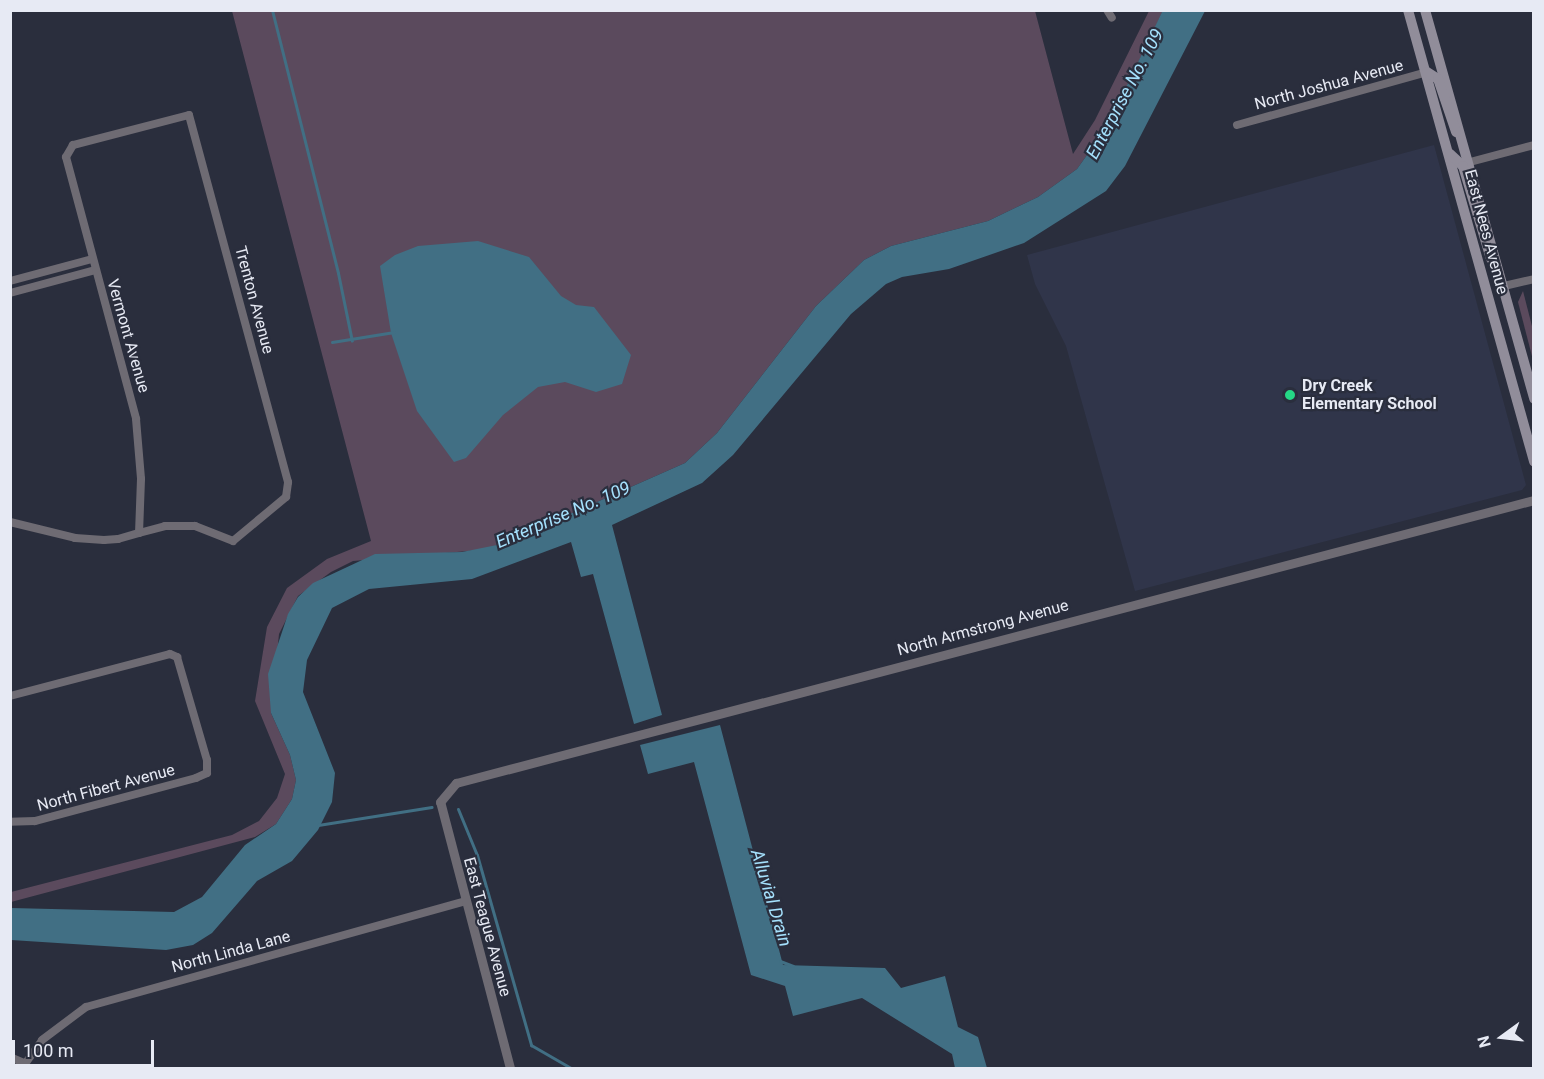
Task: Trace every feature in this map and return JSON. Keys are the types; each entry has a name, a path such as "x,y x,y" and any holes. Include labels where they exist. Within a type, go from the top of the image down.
{"main road":[{"name":"East Nees Avenue","path":"1408,10 1428,72 1533,462"},
{"name":"East Nees Avenue","path":"1425,10 1470,162 1533,399"},
{"path":"1428,72 1438,79 1470,162"},
{"path":"1450,153 1463,166 1483,242 1504,286"}],"street":[{"name":"North Joshua Avenue","path":"1237,124 1428,72"},
{"name":"Vermont Avenue","path":"139,533 141,479 136,418 66,157 67,149 189,115"},
{"name":"Trenton Avenue","path":"139,533 182,525 203,528 233,541 239,539 288,492 189,115"},
{"path":"1470,162 1533,145"},
{"path":"10,281 92,259"},
{"path":"10,293 95,270"},
{"path":"1504,286 1533,279"},
{"name":"North Armstrong Avenue","path":"445,793 456,783 1533,500"},
{"path":"10,522 89,540 139,533"},
{"name":"North Fibert Avenue","path":"10,696 170,654 177,657 207,760 207,773 53,816 10,822"},
{"name":"East Teague Avenue","path":"445,793 440,802 510,1068"},
{"name":"North Linda Lane","path":"23,1066 42,1040 86,1007 465,901"},
{"path":"10,1057 23,1066"}],"shaded area":[{"path":"232,11 1035,11 1073,154 1095,120 1149,11 1163,11 1107,127 1077,169 1038,197 988,221 891,246 864,260 816,306 717,433 685,463 502,544 480,550 353,561 331,572 298,596 279,634 271,713 290,755 296,780 292,799 276,824 255,837 11,902 11,892 232,835 259,821 277,798 285,774 255,701 267,627 287,588 327,559 371,541"},
{"name":"Dry Creek Elementary School","path":"1434,145 1526,485 1522,490 1135,591 1066,346 1035,284 1027,255"},
{"path":"1523,291 1533,330 1533,360 1518,302"}],"water":[{"name":"Enterprise No. 109","path":"1163,10 1205,11 1125,166 1106,191 1024,243 949,269 902,277 886,284 851,314 733,455 702,483 612,525 662,715 634,724 593,574 581,577 571,542 472,579 369,589 332,608 307,660 303,692 335,773 332,802 318,830 292,861 257,881 212,933 193,945 166,950 11,940 11,908 174,912 202,897 245,845 276,824 292,799 296,780 290,755 271,713 268,674 288,614 298,597 313,583 375,554 462,552 502,544 685,463 717,433 816,306 864,260 891,246 988,221 1038,197 1077,169 1107,127"},
{"path":"478,241 529,257 561,296 576,305 594,307 631,355 622,384 596,392 565,382 538,387 503,415 466,458 454,462 417,411 391,333 380,266 395,255 418,246"},
{"path":"720,725 783,965 885,968 901,988 945,976 958,1027 978,1037 987,1068 955,1068 952,1054 862,998 793,1016 785,986 751,975 694,762 648,774 640,745"}],"waterway":[{"path":"272,10 338,273 352,341"},
{"name":"Alluvial Drain","path":"332,342 394,332"},
{"path":"318,825 432,807"},
{"path":"458,809 477,855 531,1045 571,1068"},
{"name":"Alluvial Drain","path":"780,961 793,966"}],"place":[{"name":"Dry Creek Elementary School","path":"1290,395"}]}
